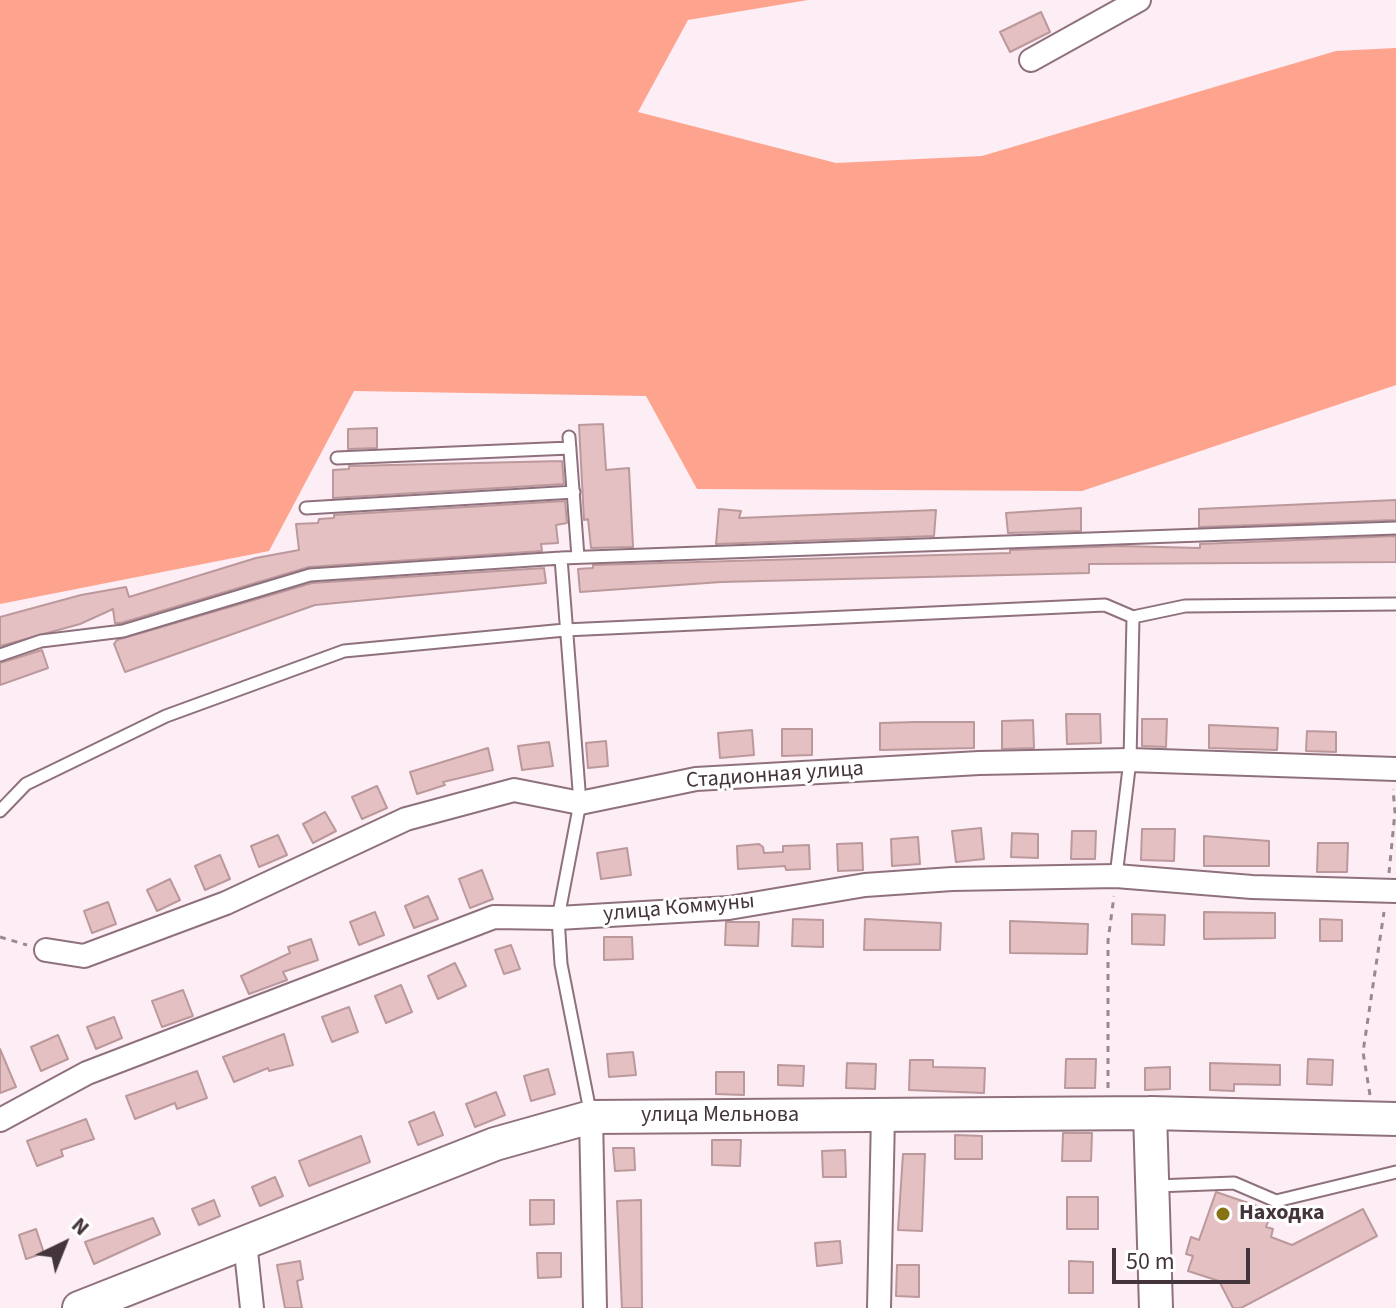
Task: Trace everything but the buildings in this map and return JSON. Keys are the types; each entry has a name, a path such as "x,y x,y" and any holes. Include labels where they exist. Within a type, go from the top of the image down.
{"main road":[{"name":"улица Мельнова","path":"79,1308 495,1144 591,1117 1150,1113 1385,1118"},
{"path":"1150,1113 1155,1186 1156,1308"}],"street":[{"path":"1031,60 1139,0"},
{"name":"Стадионная улица","path":"46,950 84,956 226,903 406,819 514,790 580,803 696,779 979,763 1130,760 1393,769"},
{"name":"улица Коммуны","path":"0,1120 87,1073 494,917 558,918 729,908 865,885 1116,876 1252,887 1391,891"},
{"path":"879,1308 883,1115"},
{"path":"591,1117 595,1308"},
{"path":"245,1242 252,1308"}],"lane":[{"path":"337,458 570,442 578,557"},
{"path":"306,508 574,492"},
{"path":"0,655 41,641 123,631 310,575 578,557 1396,528"},
{"path":"561,558 580,803 558,918 561,964 591,1117"},
{"path":"0,811 26,784 166,716 344,651 565,630 1105,605 1133,617 1185,606 1396,604"},
{"path":"1116,876 1130,760 1133,617"},
{"path":"1155,1186 1234,1183 1276,1201 1396,1172"}],"path":[{"path":"1385,1118 1363,1052 1391,891 1395,812 1393,769"},
{"path":"1108,1113 1108,941 1116,876"},
{"path":"0,937 46,950"}],"shaded area":[{"path":"0,0 808,0 688,20 638,112 836,163 982,156 1336,51 1396,48 1396,385 1082,491 697,489 646,396 354,391 269,551 0,604"}],"place":[{"name":"Находка","path":"1223,1214"}]}
